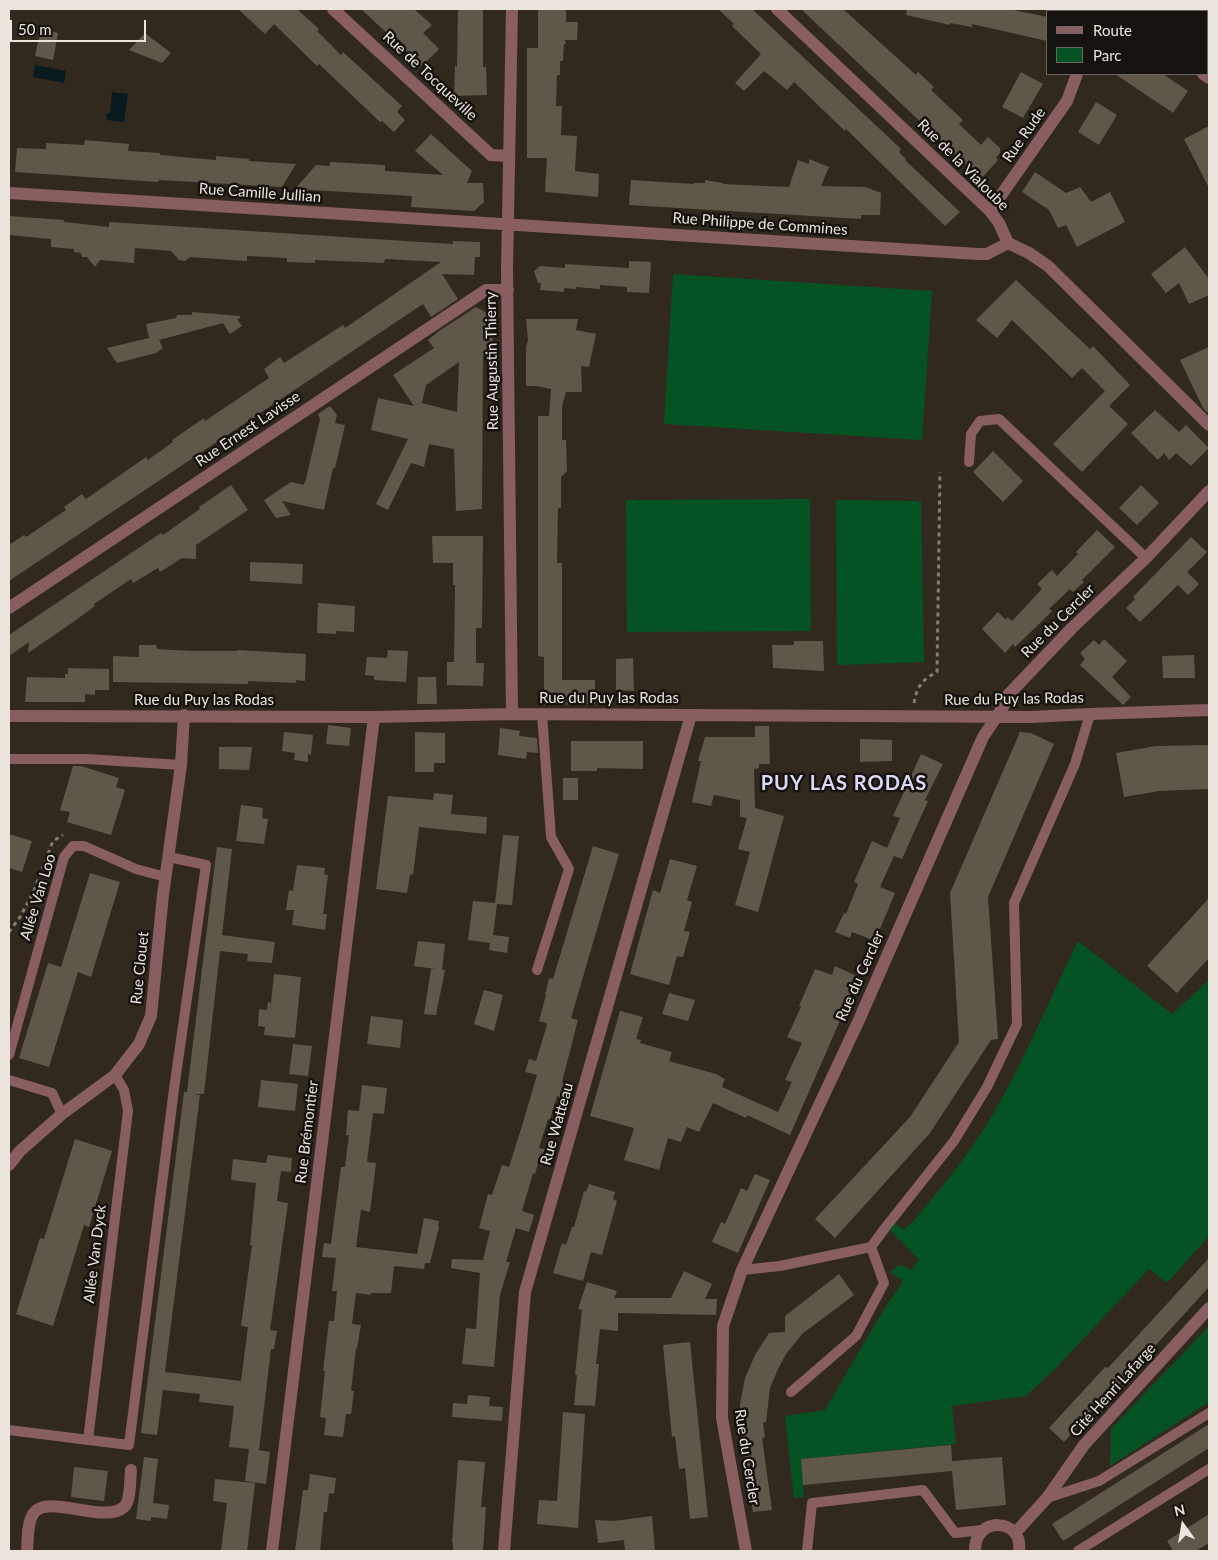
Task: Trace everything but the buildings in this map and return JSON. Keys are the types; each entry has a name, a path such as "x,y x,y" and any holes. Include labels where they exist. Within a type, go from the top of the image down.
{"street":[{"name":"Rue de Tocqueville","path":"333,9 491,155 509,156"},
{"name":"Rue Augustin Thierry","path":"512,9 508,225 512,714"},
{"name":"Rue de la Vialoube","path":"778,9 990,211 1008,243"},
{"name":"Rue Rude","path":"990,211 1067,101 1077,75"},
{"name":"Rue Camille Jullian","path":"9,193 508,225"},
{"name":"Rue Philippe de Commines","path":"508,225 978,254 987,254 1008,243"},
{"path":"1008,243 1029,253 1048,266 1209,425"},
{"name":"Rue Ernest Lavisse","path":"9,608 486,290 508,290"},
{"name":"Rue du Cercler","path":"746,1551 722,1418 723,1326 742,1270 859,1020 983,737 1008,696 1072,628 1146,558 1209,491"},
{"name":"Rue du Puy las Rodas","path":"9,716 542,714 1031,717 1209,710"},
{"name":"Rue Watteau","path":"504,1551 525,1292 691,715"},
{"name":"Rue Clouet","path":"9,1165 20,1151 62,1114 115,1075 139,1044 151,1016 166,877 181,765 184,716"},
{"name":"Rue Brémontier","path":"272,1551 374,716"},
{"name":"Cité Henri Lafarge","path":"1015,1533 1046,1498 1084,1445 1209,1308"},
{"path":"27,1551 30,1522 35,1510 40,1507 52,1506 105,1513 115,1511 124,1507 128,1501 131,1470"},
{"path":"975,1551 977,1536 988,1526 995,1524 1003,1525 1015,1533 1018,1539 1019,1551"}],"lane":[{"path":"969,462 971,434 980,421 999,419 1146,558"},
{"path":"537,970 569,869 551,837 542,714"},
{"path":"742,1270 780,1266 871,1246 954,1141 987,1087 1017,1024 1014,903 1075,764 1090,714"},
{"path":"9,759 86,759 181,765"},
{"name":"Allée Van Loo","path":"9,1055 64,857 73,846 84,846 136,869 166,877"},
{"path":"9,1430 129,1445 174,1089 206,865 169,857"},
{"name":"Allée Van Dyck","path":"88,1440 128,1111 124,1090 115,1075"},
{"path":"9,1080 52,1093 62,1114"},
{"path":"791,1392 856,1336 884,1283 871,1246"},
{"path":"1046,1498 1099,1482 1209,1413"},
{"path":"1078,1551 1209,1468"},
{"path":"807,1551 812,1503 830,1500 923,1490 955,1533 982,1530"}],"path":[{"path":"911,716 916,693 924,679 937,672 940,472"}],"green space":[{"path":"673,274 932,291 922,440 664,424"},
{"path":"810,499 811,631 627,632 626,500"},
{"path":"836,500 921,501 924,662 837,665"},
{"path":"1078,941 1172,1014 1209,980 1209,1236 1167,1283 1149,1269 1054,1370 1026,1396 952,1406 956,1444 801,1459 804,1497 794,1498 785,1416 825,1410 881,1314 903,1281 890,1272 899,1265 911,1270 919,1260 889,1229 894,1222 903,1230 912,1223 953,1172 981,1133 1014,1075"},
{"path":"1209,1326 1209,1402 1110,1466 1111,1429"}],"shaded area":[{"path":"35,65 66,71 64,83 33,77"},
{"path":"112,92 128,94 124,122 106,120 107,113 110,113"}],"district":[{"name":"PUY LAS RODAS","path":"844,784"}]}
